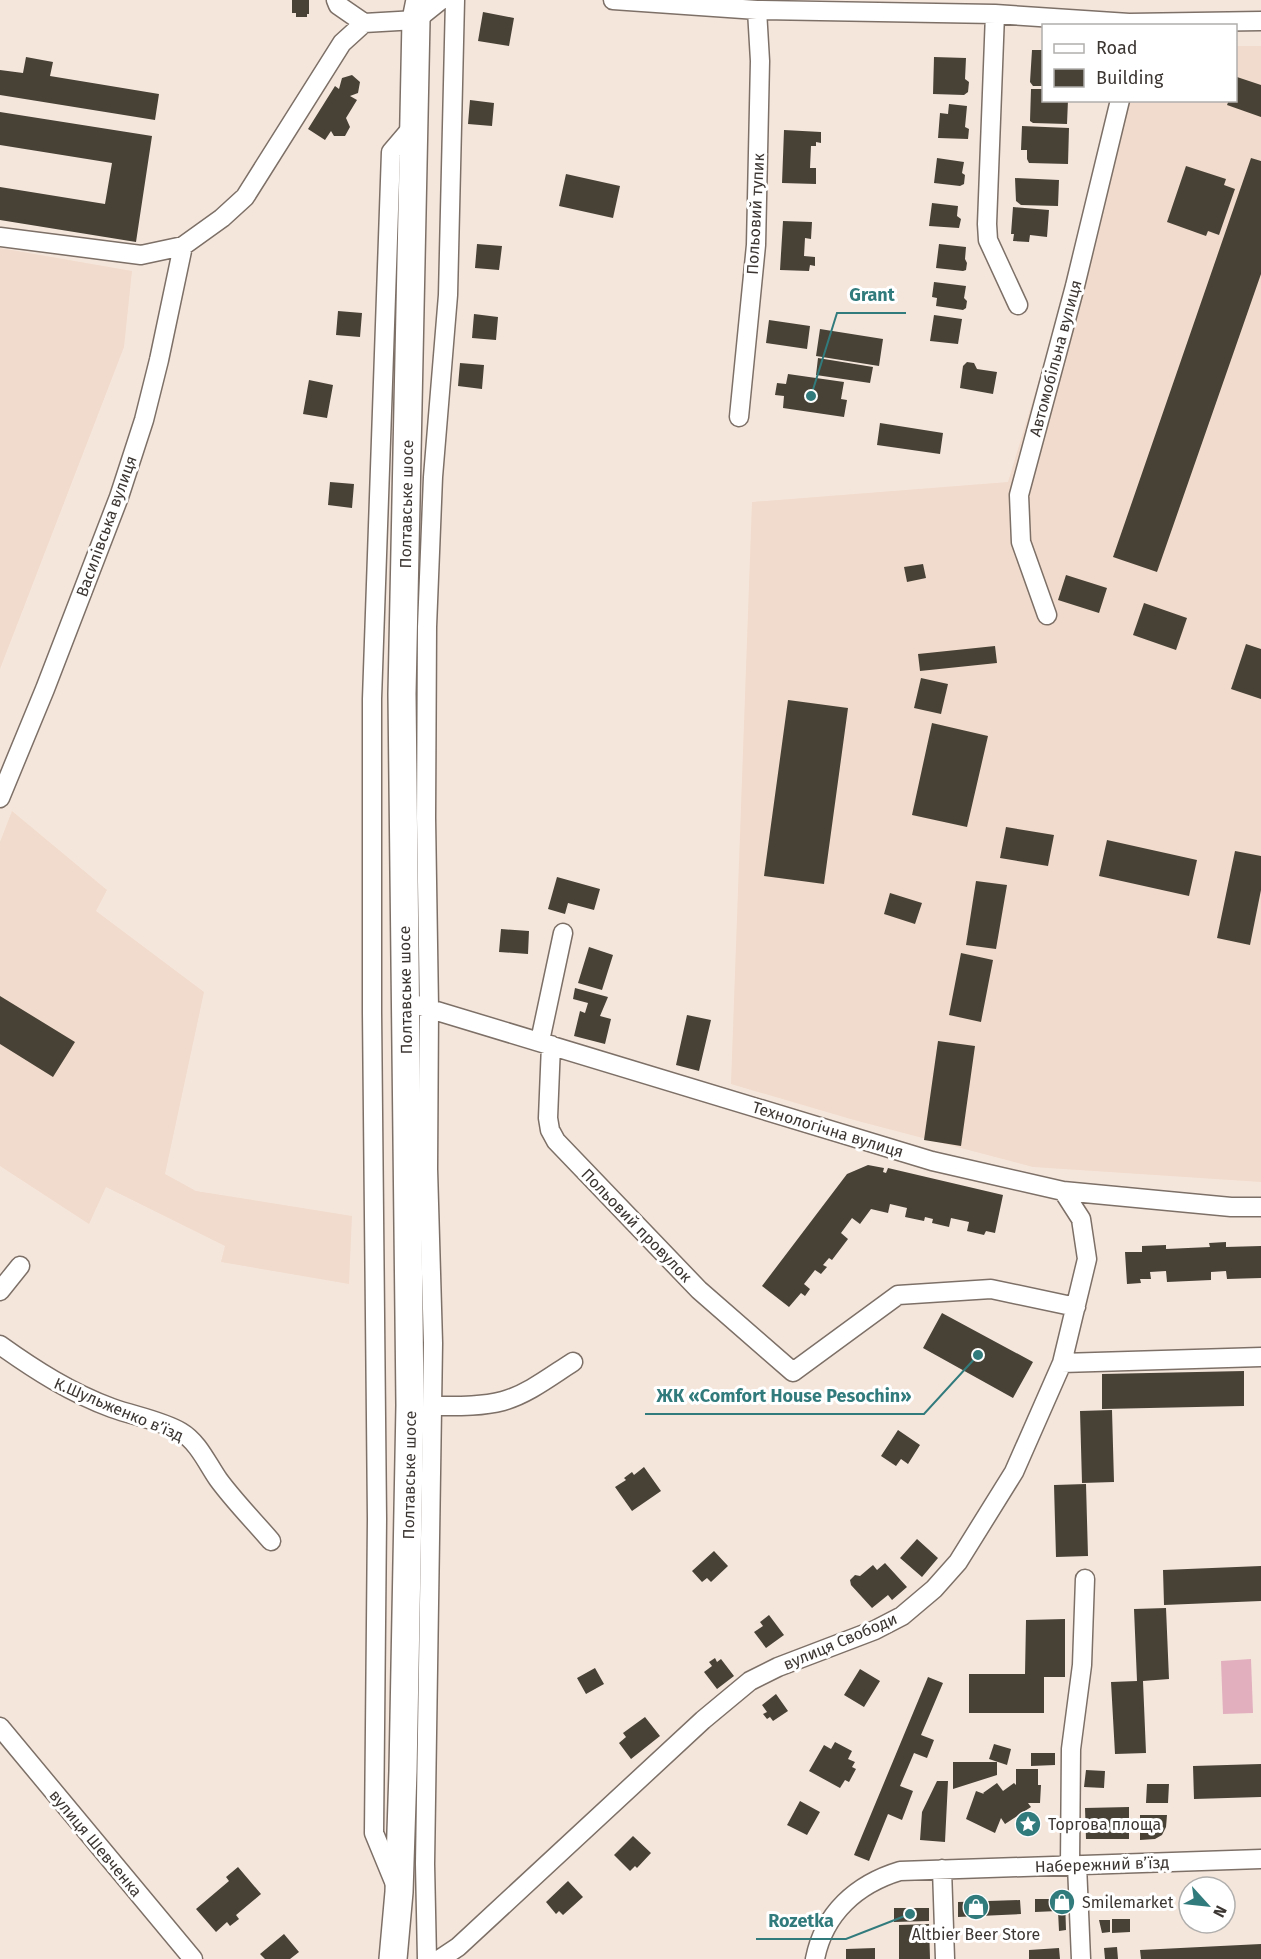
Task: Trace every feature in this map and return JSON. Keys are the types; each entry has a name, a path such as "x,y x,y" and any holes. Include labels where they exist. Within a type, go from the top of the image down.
{"highway":[{"name":"Полтавське шосе","path":"393,1959 399,1892 403,1771 417,1005 402,693 416,7"}],"street":[{"path":"336,0 338,5 364,23"},
{"path":"0,237 141,255 183,246 222,218 245,197 342,43 364,23 441,0"},
{"path":"427,1959 425,1864 433,1343 428,1169 417,1005 426,818 427,627 433,477 448,295 455,0"},
{"path":"613,0 757,10 995,14 1129,24 1261,21"},
{"name":"Польовий тупик","path":"739,417 756,245 760,61 757,10"},
{"path":"995,14 988,240 1018,305"},
{"name":"Автомобільна вулиця","path":"1047,615 1021,542 1019,495 1075,286 1120,102"},
{"path":"399,1892 374,1833 377,1519 372,1012 372,699 391,152 414,125"},
{"name":"Василівська вулиця","path":"0,798 119,497 144,420 183,246"},
{"name":"Польовий провулок","path":"563,933 545,1043 550,1130 556,1141 699,1290 792,1372 898,1295 991,1289 1076,1307"},
{"name":"Технологічна вулиця","path":"417,1005 932,1161 1063,1191 1231,1207 1261,1207"},
{"name":"вулиця Свободи","path":"440,1959 458,1947 703,1720 750,1681 778,1667 875,1630 902,1616 934,1589 958,1562 1014,1472 1062,1363 1087,1259 1081,1219 1063,1191"},
{"path":"0,1291 20,1266"},
{"name":"К.Шульженко в’їзд","path":"0,1345 39,1373 72,1390 111,1408 182,1432 194,1443 219,1480 271,1542"},
{"path":"1062,1363 1261,1357"},
{"path":"432,1406 477,1405 504,1401 528,1390 573,1362"},
{"path":"1081,1959 1074,1865 1071,1749 1082,1665 1085,1578"},
{"name":"вулиця Шевченка","path":"0,1727 193,1959"},
{"name":"Набережний в’їзд","path":"815,1959 818,1942 837,1910 865,1885 900,1870 1261,1859"},
{"path":"942,1869 945,1959"}],"shaded area":[{"path":"1237,46 1261,46 1261,1182 1033,1167 854,1120 731,1084 752,502 1008,482 1124,102 1237,102"},
{"path":"0,248 132,271 124,347 0,669"},
{"path":"12,811 107,890 96,911 204,992 165,1174 196,1191 352,1216 349,1284 221,1262 225,1246 106,1187 89,1224 0,1166 0,842"},
{"path":"1251,1659 1253,1713 1223,1714 1221,1661"}],"building":[{"path":"292,0 309,0 307,17 296,17 296,13 292,13"},
{"path":"483,12 514,18 509,46 478,41"},
{"path":"1032,50 1042,50 1042,86 1033,86 1030,82"},
{"path":"26,57 53,62 50,76 159,94 155,120 0,95 0,70 23,73"},
{"path":"934,57 966,58 965,79 969,82 968,92 964,95 933,94"},
{"path":"352,75 360,82 358,93 350,96 357,100 346,118 350,127 345,136 334,136 331,131 325,140 308,129 335,86 339,89 342,78"},
{"path":"1237,77 1261,85 1261,117 1227,105 1228,102 1237,102"},
{"path":"1031,89 1042,89 1042,102 1068,102 1067,124 1030,121"},
{"path":"470,100 494,103 492,126 468,124"},
{"path":"949,104 967,106 965,127 969,129 968,139 938,138 940,113 948,114"},
{"path":"0,112 152,136 136,242 0,220 0,187 105,204 112,163 0,145"},
{"path":"1022,126 1069,128 1068,164 1029,163 1027,150 1021,150"},
{"path":"784,130 821,132 821,143 816,142 816,146 811,146 810,168 816,168 816,184 782,183"},
{"path":"937,158 964,162 962,173 965,175 964,184 960,186 934,183"},
{"path":"1251,158 1261,161 1261,274 1157,572 1113,557"},
{"path":"1186,166 1226,179 1224,185 1235,189 1219,235 1208,231 1206,236 1167,222"},
{"path":"566,174 620,186 613,218 559,206"},
{"path":"1015,178 1059,180 1058,206 1021,205 1016,201"},
{"path":"932,203 958,206 957,216 961,219 959,228 929,226"},
{"path":"1013,207 1049,210 1047,237 1030,235 1029,242 1013,241 1014,234 1011,234"},
{"path":"783,221 812,222 811,239 805,238 804,256 815,257 815,266 810,265 809,271 780,270"},
{"path":"477,244 502,246 499,270 475,268"},
{"path":"939,244 966,247 966,270 936,268"},
{"path":"934,282 966,286 964,298 967,301 966,308 963,310 936,306 937,298 932,297"},
{"path":"338,311 362,313 360,337 336,335"},
{"path":"474,314 498,317 496,340 472,338"},
{"path":"934,315 962,319 958,344 930,341"},
{"path":"769,320 810,326 807,349 766,343"},
{"path":"820,329 883,339 879,366 816,356"},
{"path":"818,358 873,367 870,383 816,375"},
{"path":"967,362 974,363 977,369 997,372 993,394 960,388 963,366"},
{"path":"460,363 484,365 482,389 458,386"},
{"path":"788,374 844,382 841,399 847,400 844,417 783,408 784,396 775,395 777,383 786,384"},
{"path":"309,380 333,385 327,418 303,414"},
{"path":"880,423 943,433 940,454 877,445"},
{"path":"330,482 354,484 352,508 328,505"},
{"path":"923,564 926,578 907,582 904,567"},
{"path":"1066,575 1107,588 1099,613 1058,600"},
{"path":"1144,603 1187,618 1176,650 1133,635"},
{"path":"1246,644 1261,649 1261,699 1231,689"},
{"path":"995,646 997,663 920,671 918,654"},
{"path":"921,678 948,684 941,714 914,708"},
{"path":"788,700 848,708 824,884 764,876"},
{"path":"932,723 988,736 967,827 912,815"},
{"path":"1006,827 1054,835 1048,866 1000,858"},
{"path":"1107,840 1197,860 1189,896 1099,876"},
{"path":"1235,851 1261,856 1261,890 1250,945 1217,938"},
{"path":"557,877 600,889 594,910 568,903 565,914 548,909"},
{"path":"976,881 1007,885 996,949 966,945"},
{"path":"890,893 922,903 915,924 884,914"},
{"path":"501,929 529,931 528,954 499,952"},
{"path":"589,947 613,955 602,990 578,983"},
{"path":"961,953 993,960 981,1022 949,1015"},
{"path":"575,988 608,997 600,1016 611,1019 605,1044 574,1036 580,1011 585,1013 588,1003 573,999"},
{"path":"0,996 75,1042 53,1077 0,1044"},
{"path":"687,1015 711,1020 699,1071 676,1065"},
{"path":"938,1041 975,1046 961,1146 924,1140"},
{"path":"868,1165 884,1168 883,1172 886,1173 888,1168 1003,1195 995,1233 986,1231 984,1235 967,1231 969,1222 951,1218 949,1227 932,1223 933,1219 925,1217 924,1221 905,1217 907,1208 890,1204 888,1213 871,1209 860,1224 852,1218 841,1233 848,1239 832,1260 829,1258 823,1265 827,1267 821,1274 815,1270 804,1284 810,1289 805,1296 801,1293 789,1307 762,1286 847,1174"},
{"path":"1226,1242 1226,1247 1261,1246 1261,1278 1227,1279 1226,1271 1211,1272 1211,1280 1167,1282 1166,1271 1150,1272 1151,1279 1140,1279 1141,1283 1127,1284 1125,1252 1142,1252 1142,1246 1166,1245 1166,1249 1210,1247 1209,1243"},
{"path":"942,1313 1033,1362 1013,1398 923,1348"},
{"path":"1244,1371 1244,1406 1102,1409 1102,1374"},
{"path":"1112,1410 1114,1482 1082,1483 1080,1411"},
{"path":"898,1430 920,1445 908,1464 901,1459 896,1466 881,1456"},
{"path":"644,1467 661,1491 632,1511 615,1487 626,1480 624,1478 632,1472 634,1475"},
{"path":"1086,1484 1088,1556 1056,1557 1054,1485"},
{"path":"917,1539 938,1558 922,1577 900,1558"},
{"path":"714,1551 728,1566 711,1582 707,1578 702,1582 692,1571"},
{"path":"885,1563 907,1587 892,1600 888,1595 872,1608 851,1585 850,1580 855,1575 860,1576 873,1565 877,1570"},
{"path":"1261,1566 1261,1601 1164,1605 1163,1570"},
{"path":"1166,1608 1169,1679 1143,1681 1146,1753 1115,1754 1111,1682 1137,1681 1134,1609"},
{"path":"769,1615 784,1635 766,1648 754,1632 763,1626 760,1622"},
{"path":"1065,1619 1065,1677 1044,1677 1044,1713 969,1713 969,1674 1025,1674 1026,1620"},
{"path":"715,1658 717,1662 721,1659 734,1676 717,1689 704,1672 712,1666 709,1662"},
{"path":"595,1668 604,1684 586,1694 577,1678"},
{"path":"860,1669 880,1681 864,1707 844,1695"},
{"path":"928,1677 943,1683 921,1735 934,1740 927,1758 914,1753 900,1786 913,1791 902,1820 888,1814 869,1861 854,1855"},
{"path":"776,1694 788,1711 773,1721 770,1717 767,1719 763,1714 767,1712 762,1705"},
{"path":"645,1717 660,1736 631,1759 619,1743 626,1737 623,1733"},
{"path":"835,1742 852,1751 848,1759 855,1762 852,1767 856,1769 849,1782 845,1780 840,1788 809,1771 824,1745 831,1749"},
{"path":"994,1744 1011,1749 1007,1765 989,1759"},
{"path":"1031,1753 1055,1753 1055,1765 1031,1766"},
{"path":"953,1762 997,1762 997,1775 953,1789"},
{"path":"1261,1764 1261,1797 1194,1799 1193,1766"},
{"path":"1016,1769 1038,1769 1038,1785 1041,1785 1040,1803 1028,1803 1031,1807 1005,1824 1001,1818 995,1833 966,1819 976,1791 984,1794 997,1783 1003,1791 1014,1783 1016,1785"},
{"path":"1086,1770 1105,1771 1104,1788 1084,1787"},
{"path":"937,1781 948,1781 945,1842 920,1840 922,1812"},
{"path":"1147,1784 1169,1784 1168,1803 1146,1803"},
{"path":"800,1801 820,1812 807,1835 787,1825"},
{"path":"1129,1807 1129,1839 1086,1839 1085,1808"},
{"path":"1140,1815 1167,1815 1166,1827 1162,1835 1155,1839 1140,1840"},
{"path":"633,1836 651,1853 637,1868 635,1866 630,1871 614,1855"},
{"path":"238,1867 261,1894 236,1915 239,1919 230,1926 227,1922 216,1932 196,1909 229,1881 226,1877"},
{"path":"568,1881 583,1897 563,1915 559,1911 556,1914 546,1902"},
{"path":"1035,1899 1065,1899 1066,1930 1059,1931 1058,1911 1035,1912"},
{"path":"1020,1900 1021,1914 958,1917 958,1902"},
{"path":"894,1908 929,1908 929,1921 894,1922"},
{"path":"1112,1919 1130,1919 1130,1932 1112,1933"},
{"path":"1099,1920 1110,1920 1110,1932 1102,1933"},
{"path":"929,1924 930,1959 899,1959 899,1925"},
{"path":"284,1934 299,1952 290,1959 265,1959 260,1954"},
{"path":"1261,1944 1261,1959 1141,1959 1140,1950"},
{"path":"1117,1947 1118,1959 1105,1959 1104,1948"},
{"path":"875,1948 875,1959 846,1959 846,1949"},
{"path":"1059,1948 1060,1959 1029,1959 1029,1950"}],"place":[{"name":"Grant","path":"811,396"},
{"name":"ЖК «Comfort House Pesochin»","path":"978,1355"},
{"name":"Торгова площа","path":"1028,1824"},
{"name":"Smilemarket","path":"1062,1902"},
{"name":"Altbier Beer Store","path":"976,1907"},
{"name":"Rozetka","path":"910,1914"}]}
